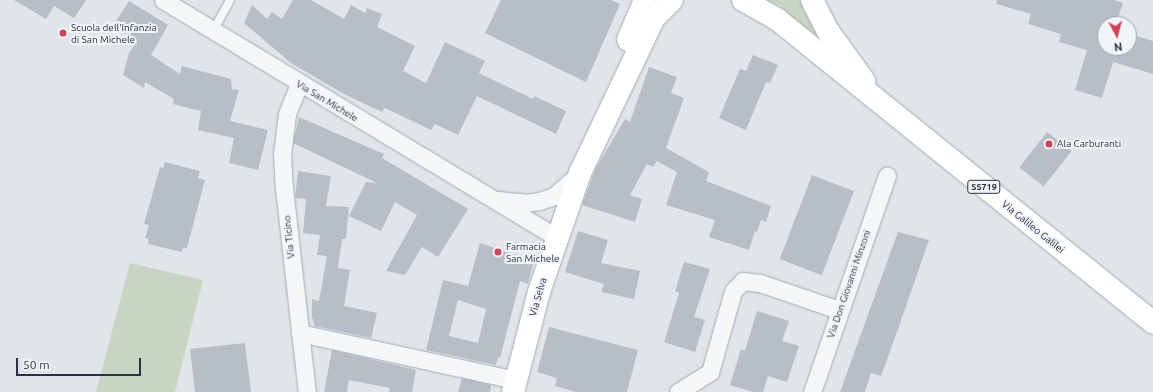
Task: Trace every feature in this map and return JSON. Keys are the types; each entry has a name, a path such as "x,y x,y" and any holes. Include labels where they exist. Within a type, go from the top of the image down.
{"main road":[{"name":"Via Selva","path":"515,386 556,237 582,166 597,115 645,0"},
{"name":"Via Selva","path":"582,166 654,18 672,0"},
{"name":"Via Galileo Galilei","path":"743,0 778,20 1153,323"},
{"name":"Via Galileo Galilei","path":"812,0 828,31 877,100"}],"street":[{"name":"Via San Michele","path":"163,0 299,84 556,237"},
{"name":"Via Ticino","path":"299,84 287,114 282,153 307,392"},
{"name":"Via San Michele","path":"492,199 526,203 539,201 554,196 582,166"},
{"name":"Via Don Giovanni Minzoni","path":"812,392 839,310 887,176"},
{"path":"679,392 710,372 733,292 744,281 760,283 839,310"},
{"path":"300,332 515,386"}],"lane":[{"path":"213,32 230,0"}],"green space":[{"path":"765,0 802,0 820,32 814,37 779,5"},
{"path":"130,263 203,280 175,392 96,392"}],"building":[{"path":"14,0 86,0 74,18 54,6 46,19"},
{"path":"293,0 311,0 344,19 351,5 365,13 367,8 382,14 377,27 415,46 403,71 426,83 445,42 485,61 479,73 533,99 534,96 566,111 556,134 477,96 458,135 435,124 431,130 385,108 382,112 344,94 291,63 244,23 252,5 267,19 272,12 282,19"},
{"path":"501,0 611,0 620,4 586,82 485,33"},
{"path":"997,0 1114,0 1123,3 1119,16 1097,16 1097,56 1137,56 1137,36 1153,41 1153,74 1113,62 1102,98 1075,90 1087,50 1059,42 1061,34 1028,24 1031,14 996,4"},
{"path":"129,1 168,25 151,55 180,74 182,66 231,79 232,89 239,90 230,121 268,130 258,170 229,163 234,138 198,130 201,111 173,104 174,99 145,82 144,88 123,75 129,53 137,42 113,26"},
{"path":"753,55 778,65 770,83 766,82 746,130 719,118 740,69 746,71"},
{"path":"649,67 677,77 671,93 684,98 666,148 709,172 706,181 771,206 766,222 761,220 757,232 755,231 749,250 709,237 715,220 666,205 677,172 657,161 653,167 647,164 630,195 642,199 635,222 582,205 596,168 625,119 630,122"},
{"path":"299,117 384,154 382,158 468,209 438,257 422,247 405,275 386,271 417,215 395,202 381,231 349,216 366,182 377,183 293,143"},
{"path":"1047,132 1071,151 1044,187 1019,167"},
{"path":"165,162 200,171 198,178 205,180 187,248 183,248 182,252 148,244 149,239 145,238 149,225 144,224 160,167 163,168"},
{"path":"298,171 331,176 326,206 349,207 346,239 342,239 338,268 350,270 344,306 377,313 371,338 315,326 312,317 312,299 319,301 327,256 317,255 320,235 303,233 306,199 295,198"},
{"path":"812,175 854,191 822,275 780,259"},
{"path":"578,231 608,240 601,263 640,271 634,299 601,292 604,284 565,272"},
{"path":"898,232 929,240 897,332 881,376 871,373 865,392 840,392"},
{"path":"480,243 534,261 528,284 520,281 500,358 498,357 496,365 426,350 443,280 468,286","holes":["458,300 486,309 478,343 449,336"]},
{"path":"684,262 710,269 694,317 705,320 695,352 664,342 679,293 675,291"},
{"path":"757,311 789,321 782,341 799,346 787,382 768,376 763,392 753,392 730,385 741,349 745,351"},
{"path":"549,327 638,350 627,392 576,392 555,386 557,378 537,372"},
{"path":"245,343 251,392 195,392 190,349"},
{"path":"332,350 416,370 412,392 389,392 390,388 349,380 347,392 324,392"},
{"path":"462,378 491,385 490,392 458,392"}],"place":[{"name":"Scuola dell'Infanzia di San Michele","path":"63,33"},
{"name":"Ala Carburanti","path":"1049,144"},
{"name":"Farmacia San Michele","path":"498,252"}]}
